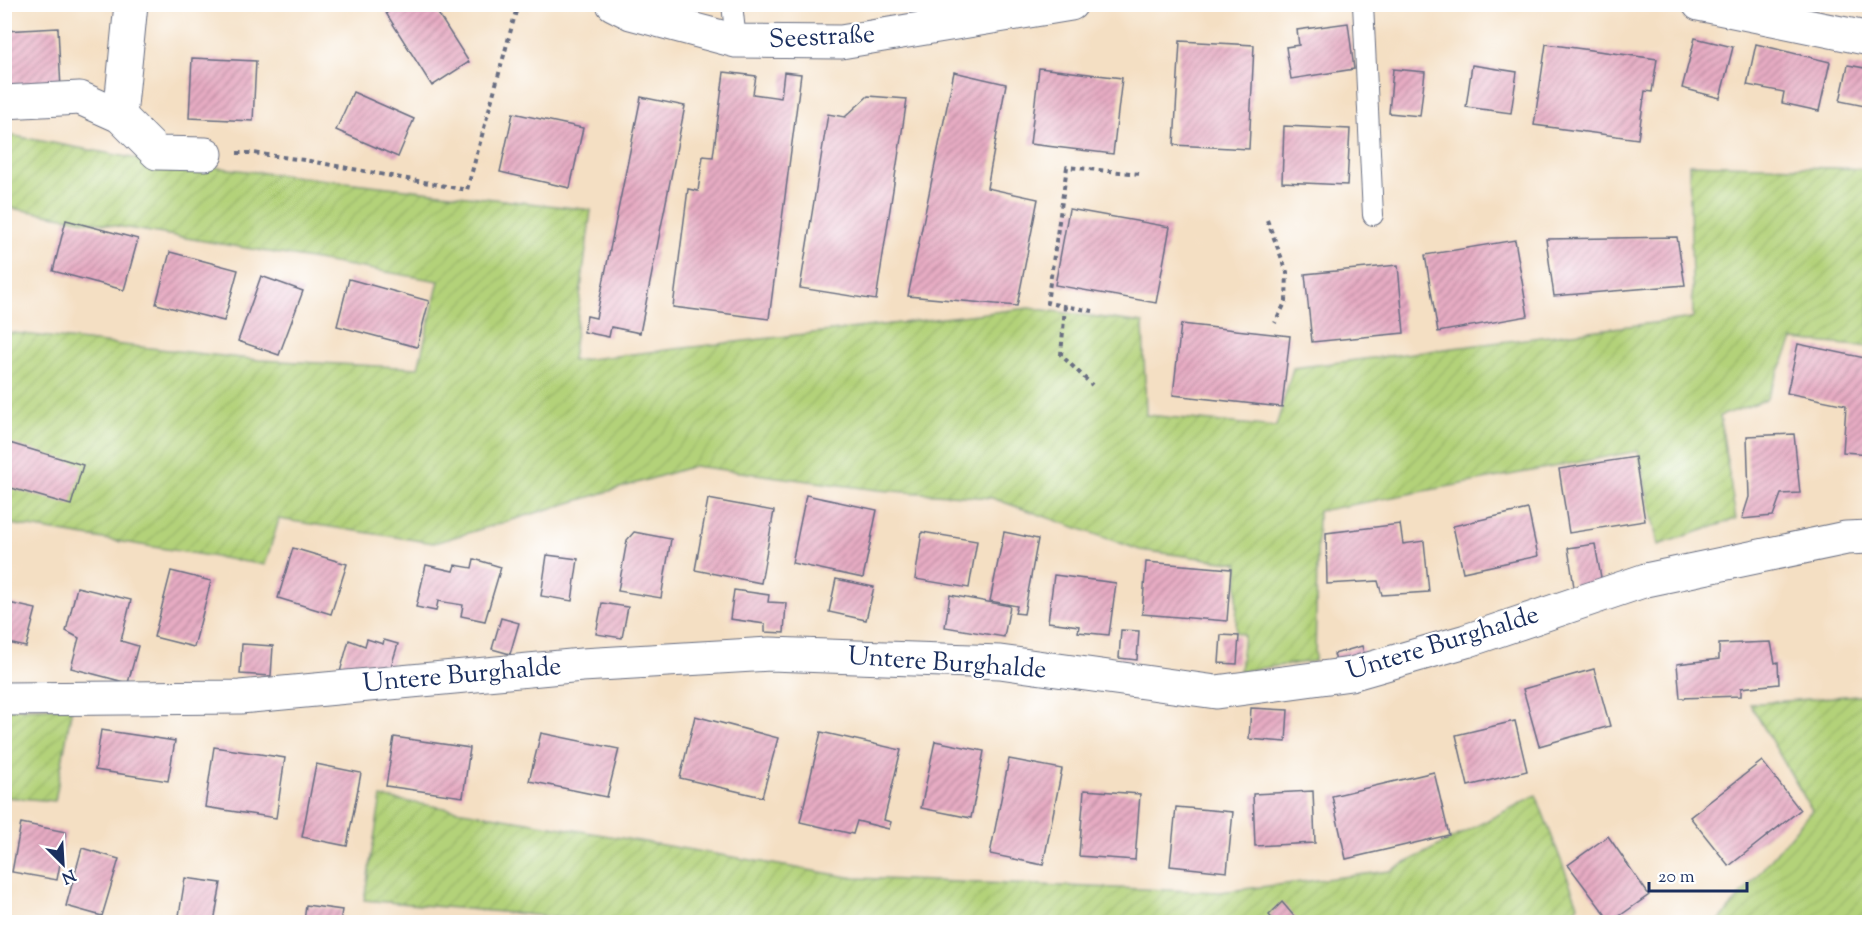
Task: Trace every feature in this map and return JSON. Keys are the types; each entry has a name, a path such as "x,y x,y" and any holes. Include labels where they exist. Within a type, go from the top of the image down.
{"street":[{"path":"120,116 131,4"},
{"name":"Seestraße","path":"613,4 631,13 736,41 841,42 1071,4"},
{"path":"1715,6 1869,39"},
{"path":"4,102 80,98 120,116 157,153 206,154"},
{"name":"Untere Burghalde","path":"4,699 240,697 571,666 770,654 1000,662 1216,692 1351,674 1466,641 1646,580 1846,538 1869,537"}],"lane":[{"path":"732,4 736,41"},
{"path":"1364,4 1372,215"}],"path":[{"path":"206,154 253,153 467,190 519,4"},
{"path":"1093,311 1047,303 1067,167 1141,174"},
{"path":"1267,220 1287,272 1286,301 1275,323"},
{"path":"1065,306 1060,354 1092,385"}],"green space":[{"path":"4,134 133,158 591,210 572,361 1029,308 1143,323 1146,415 1276,427 1293,368 1693,318 1689,164 1869,169 1869,347 1793,340 1766,400 1720,416 1736,519 1658,545 1638,451 1318,511 1315,661 1240,671 1244,635 1236,632 1238,563 1140,550 992,498 878,490 694,466 434,543 279,519 265,565 5,523 5,332 259,360 418,368 439,281 5,207"},
{"path":"1869,694 1869,922 1718,922 1812,810 1750,704"},
{"path":"72,707 55,801 5,797 4,709"},
{"path":"1536,795 1578,905 1566,922 614,922 364,900 381,797 855,878 1220,892 1390,871"}],"building":[{"path":"399,4 432,4 469,62 432,86 386,13"},
{"path":"1348,23 1354,69 1291,79 1286,47 1299,45 1297,30"},
{"path":"58,28 61,90 4,93 4,31"},
{"path":"1695,38 1733,47 1720,98 1682,88"},
{"path":"1180,41 1254,45 1249,149 1174,145"},
{"path":"1546,44 1657,59 1652,92 1645,91 1638,139 1534,125"},
{"path":"1756,44 1830,62 1819,111 1782,103 1784,92 1747,85"},
{"path":"192,58 256,61 253,121 189,118"},
{"path":"1472,65 1517,72 1511,113 1466,107"},
{"path":"1848,65 1870,69 1870,113 1864,112 1865,106 1840,101"},
{"path":"1039,68 1122,78 1113,154 1030,144"},
{"path":"1393,69 1425,72 1420,116 1389,113"},
{"path":"724,72 756,76 753,94 781,98 784,72 801,74 769,319 673,307 688,189 698,191 703,156 713,157"},
{"path":"954,72 1006,84 987,188 1038,199 1017,306 908,296"},
{"path":"353,92 414,119 398,157 336,130"},
{"path":"868,96 907,99 876,300 800,288 828,114 845,117"},
{"path":"641,97 685,106 640,333 611,327 609,337 584,332 587,316 596,318"},
{"path":"513,113 583,128 570,188 500,172"},
{"path":"1284,126 1350,129 1347,185 1282,182"},
{"path":"1069,209 1170,227 1156,303 1055,285"},
{"path":"66,220 138,239 124,290 53,271"},
{"path":"1677,237 1685,285 1554,296 1546,239"},
{"path":"1515,240 1528,316 1438,332 1425,255"},
{"path":"170,252 238,270 224,321 156,304"},
{"path":"1398,265 1404,333 1312,342 1305,274"},
{"path":"261,276 303,291 279,355 238,341"},
{"path":"349,279 429,301 417,347 337,326"},
{"path":"1181,324 1290,336 1282,407 1173,395"},
{"path":"1798,344 1870,359 1870,454 1843,452 1846,405 1787,393"},
{"path":"1794,434 1800,493 1781,494 1773,516 1742,519 1749,497 1747,436"},
{"path":"6,442 83,465 71,505 4,486"},
{"path":"1635,457 1645,521 1569,533 1559,469"},
{"path":"806,495 877,510 863,578 792,563"},
{"path":"708,499 774,511 761,583 695,570"},
{"path":"1528,509 1538,556 1463,572 1453,526"},
{"path":"1400,524 1403,544 1424,541 1429,592 1382,595 1378,581 1327,584 1326,533"},
{"path":"634,532 671,539 661,598 618,591 627,540"},
{"path":"922,532 977,541 969,588 915,579"},
{"path":"1004,532 1038,539 1024,614 1015,613 1017,606 990,601"},
{"path":"1595,544 1602,583 1574,587 1568,548"},
{"path":"293,548 347,564 331,614 278,598"},
{"path":"547,555 578,559 572,601 541,596"},
{"path":"474,559 501,567 485,621 461,616 463,605 438,601 436,611 416,607 426,565 453,571 455,565 472,568"},
{"path":"1146,562 1231,569 1227,621 1142,614"},
{"path":"171,571 211,581 194,647 154,637"},
{"path":"1054,575 1116,583 1109,635 1078,632 1079,626 1048,622"},
{"path":"836,579 874,587 866,620 829,612"},
{"path":"77,587 131,600 121,641 138,646 128,683 71,668 79,638 66,631"},
{"path":"734,590 769,595 768,602 786,603 784,633 765,632 765,624 730,619"},
{"path":"950,595 1010,606 1004,637 945,627"},
{"path":"4,602 36,609 26,647 4,642"},
{"path":"602,603 628,607 622,638 596,634"},
{"path":"501,618 519,623 510,654 492,649"},
{"path":"1121,630 1139,631 1137,660 1119,658"},
{"path":"1221,635 1239,636 1237,664 1219,663"},
{"path":"367,639 383,644 384,640 398,644 388,676 340,672 349,640 365,646"},
{"path":"1771,642 1775,663 1778,662 1779,684 1741,688 1741,696 1680,698 1677,664 1719,659 1719,644"},
{"path":"242,644 273,646 271,676 240,674"},
{"path":"1362,646 1366,660 1338,668 1334,654"},
{"path":"1594,669 1610,726 1539,746 1523,689"},
{"path":"1251,708 1288,710 1286,742 1249,739"},
{"path":"695,716 778,738 762,797 680,778"},
{"path":"1515,721 1527,771 1468,786 1456,735"},
{"path":"101,730 175,741 168,781 95,770"},
{"path":"821,732 901,750 884,820 891,822 889,829 857,821 853,834 800,822"},
{"path":"541,733 619,749 607,797 529,781"},
{"path":"394,737 470,748 463,797 386,786"},
{"path":"935,741 984,751 971,818 921,808"},
{"path":"214,747 285,758 276,818 205,807"},
{"path":"1009,759 1062,769 1043,865 990,854"},
{"path":"1762,761 1800,810 1729,866 1690,817"},
{"path":"316,764 361,773 347,846 302,837"},
{"path":"1434,772 1449,835 1346,859 1332,796"},
{"path":"1084,790 1140,794 1135,860 1079,856"},
{"path":"1313,791 1315,843 1255,846 1253,794"},
{"path":"1176,807 1233,812 1227,872 1170,866"},
{"path":"21,823 66,832 57,880 12,872"},
{"path":"1608,836 1649,895 1611,922 1568,865"},
{"path":"82,848 119,859 102,916 66,906"},
{"path":"185,878 221,883 214,922 178,922"},
{"path":"1282,902 1299,922 1275,922 1269,915"},
{"path":"306,905 342,910 340,922 304,922"}]}
